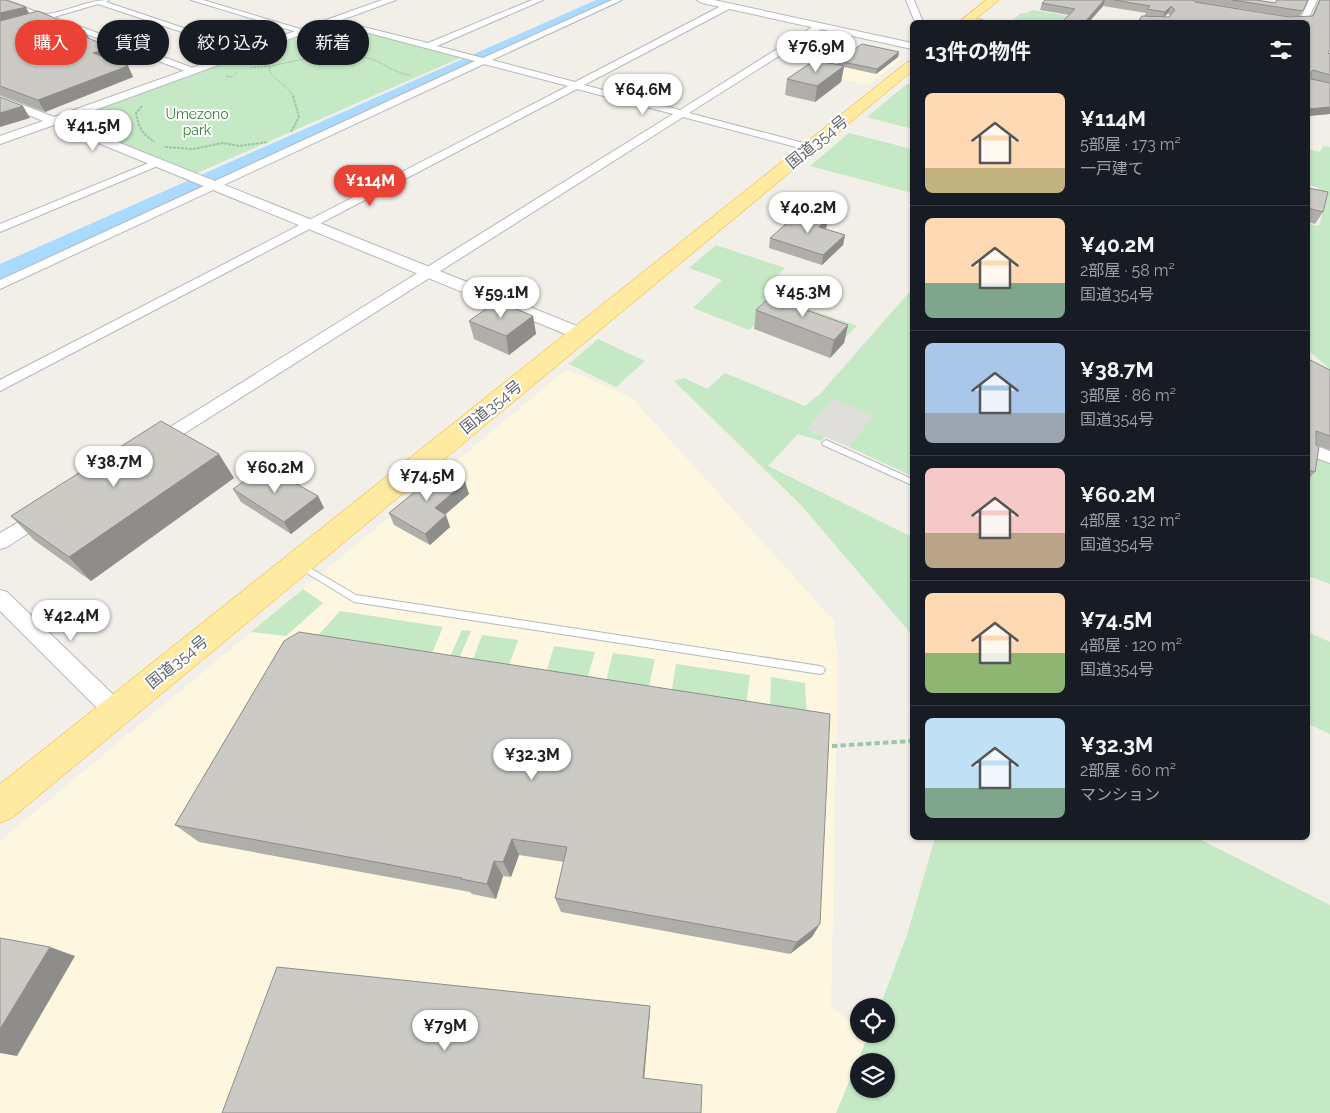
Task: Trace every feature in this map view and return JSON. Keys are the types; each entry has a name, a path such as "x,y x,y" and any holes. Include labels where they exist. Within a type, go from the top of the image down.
{"highway":[{"path":"968,20 993,0"},
{"name":"国道354号","path":"0,806 910,67"}],"street":[{"path":"0,0 193,71"},
{"path":"195,0 297,29"},
{"path":"334,20 391,0"},
{"path":"429,46 539,0"},
{"path":"0,286 482,61 618,0"},
{"path":"702,0 910,46"},
{"path":"910,0 918,20"},
{"path":"1304,20 1313,0"},
{"path":"0,30 102,1 179,27"},
{"path":"221,8 237,2"},
{"path":"0,386 728,6"},
{"path":"143,452 820,26"},
{"path":"369,30 811,148"},
{"path":"0,140 210,65"},
{"path":"0,99 580,334"},
{"path":"0,228 156,163"},
{"path":"1310,450 1330,457"},
{"path":"0,542 59,505"},
{"path":"0,598 116,712"}],"lane":[{"path":"826,443 910,481"},
{"path":"298,563 354,598 820,670"}],"path":[{"path":"286,136 293,131 298,123 300,114 295,96 270,73 269,69 271,66 322,56 359,56 371,59 399,75 418,75"},
{"path":"219,76 232,77 238,72"},
{"path":"144,103 136,113 137,120 140,129 148,138 156,142"},
{"path":"164,146 193,149 223,143 239,146 271,142"},
{"path":"832,746 910,741"}],"shaded area":[{"path":"853,47 903,58 868,85 815,73"},
{"path":"567,369 632,398 834,621 838,664 831,1007 850,1021 850,1043 866,1043 861,1053 850,1053 850,1080 836,1113 0,1113 0,841"},
{"path":"833,399 874,416 849,447 807,429"}],"green space":[{"path":"1033,10 1094,20 1013,20 1021,13"},
{"name":"Umezono park","path":"369,33 462,57 197,173 70,123 76,116 220,65 287,65 287,41 297,37 297,65 369,65"},
{"path":"907,84 910,84 910,128 867,117"},
{"path":"849,133 910,148 910,192 810,166"},
{"path":"1323,146 1330,147 1330,369 1310,352 1310,224 1319,226 1326,202 1317,187 1310,185 1310,150 1320,152"},
{"path":"716,245 785,268 761,292 857,326 843,340 766,313 749,330 693,308 722,280 689,268"},
{"path":"910,291 910,475 849,447 873,416 833,399 807,429 825,437 821,441 798,434 768,466 910,536 910,633 801,505 674,381 684,378 707,389 725,373 805,406 820,394"},
{"path":"598,339 645,361 616,387 569,364"},
{"path":"1310,456 1330,463 1330,584 1310,577"},
{"path":"303,589 323,603 286,636 251,632"},
{"path":"340,611 443,627 429,660 313,641"},
{"path":"462,630 471,631 457,663 448,661"},
{"path":"1310,633 1330,642 1330,734 1310,725"},
{"path":"482,635 518,640 507,671 471,665"},
{"path":"554,646 595,652 586,683 545,676"},
{"path":"613,653 655,659 648,691 605,685"},
{"path":"676,664 750,675 746,706 671,695"},
{"path":"771,677 805,683 807,717 770,711"},
{"path":"934,840 1201,840 1330,905 1330,1113 836,1113 850,1079 850,1098 895,1098 895,1053 861,1053 865,1043 895,1043 895,998 883,998 907,935"}],"building":[{"path":"0,0 6,0 26,7 0,13"},
{"path":"1045,0 1104,0 1087,20 1064,20 1075,9 1042,3"},
{"path":"1114,0 1193,0 1195,2 1289,17 1313,16 1320,0 1330,0 1330,50 1328,53 1330,54 1330,75 1313,70 1311,72 1311,79 1330,83 1330,107 1310,109 1310,20 1139,20 1142,16 1169,17 1175,10 1171,6 1165,12 1147,9 1150,6"},
{"path":"1232,0 1256,0 1275,3 1277,0 1308,0 1303,11"},
{"path":"38,11 59,20 15,20 15,65 87,65 87,38 97,42 97,52 93,53 97,54 97,65 128,66 38,100 0,86 0,21"},
{"path":"862,44 899,52 877,69 838,61"},
{"path":"815,60 844,66 817,86 787,79"},
{"path":"0,97 23,106 0,113"},
{"path":"1310,188 1328,192 1323,212 1310,209"},
{"path":"801,211 828,219 819,227 845,235 823,255 770,238"},
{"path":"770,297 848,325 834,340 756,310"},
{"path":"497,301 533,316 506,336 469,321"},
{"path":"1310,360 1330,370 1330,436 1316,431 1316,445 1319,447 1315,472 1310,471"},
{"path":"161,421 219,454 69,557 11,516"},
{"path":"265,466 318,496 284,522 233,489"},
{"path":"442,470 465,482 435,508 446,515 425,534 389,513"},
{"path":"299,632 830,714 820,924 797,942 555,898 567,847 512,839 503,862 494,861 487,884 175,825 284,641"},
{"path":"0,938 50,947 0,1029"},
{"path":"277,967 650,1006 643,1078 702,1085 701,1113 222,1113"}],"waterway":[{"path":"0,275 610,0"}]}
